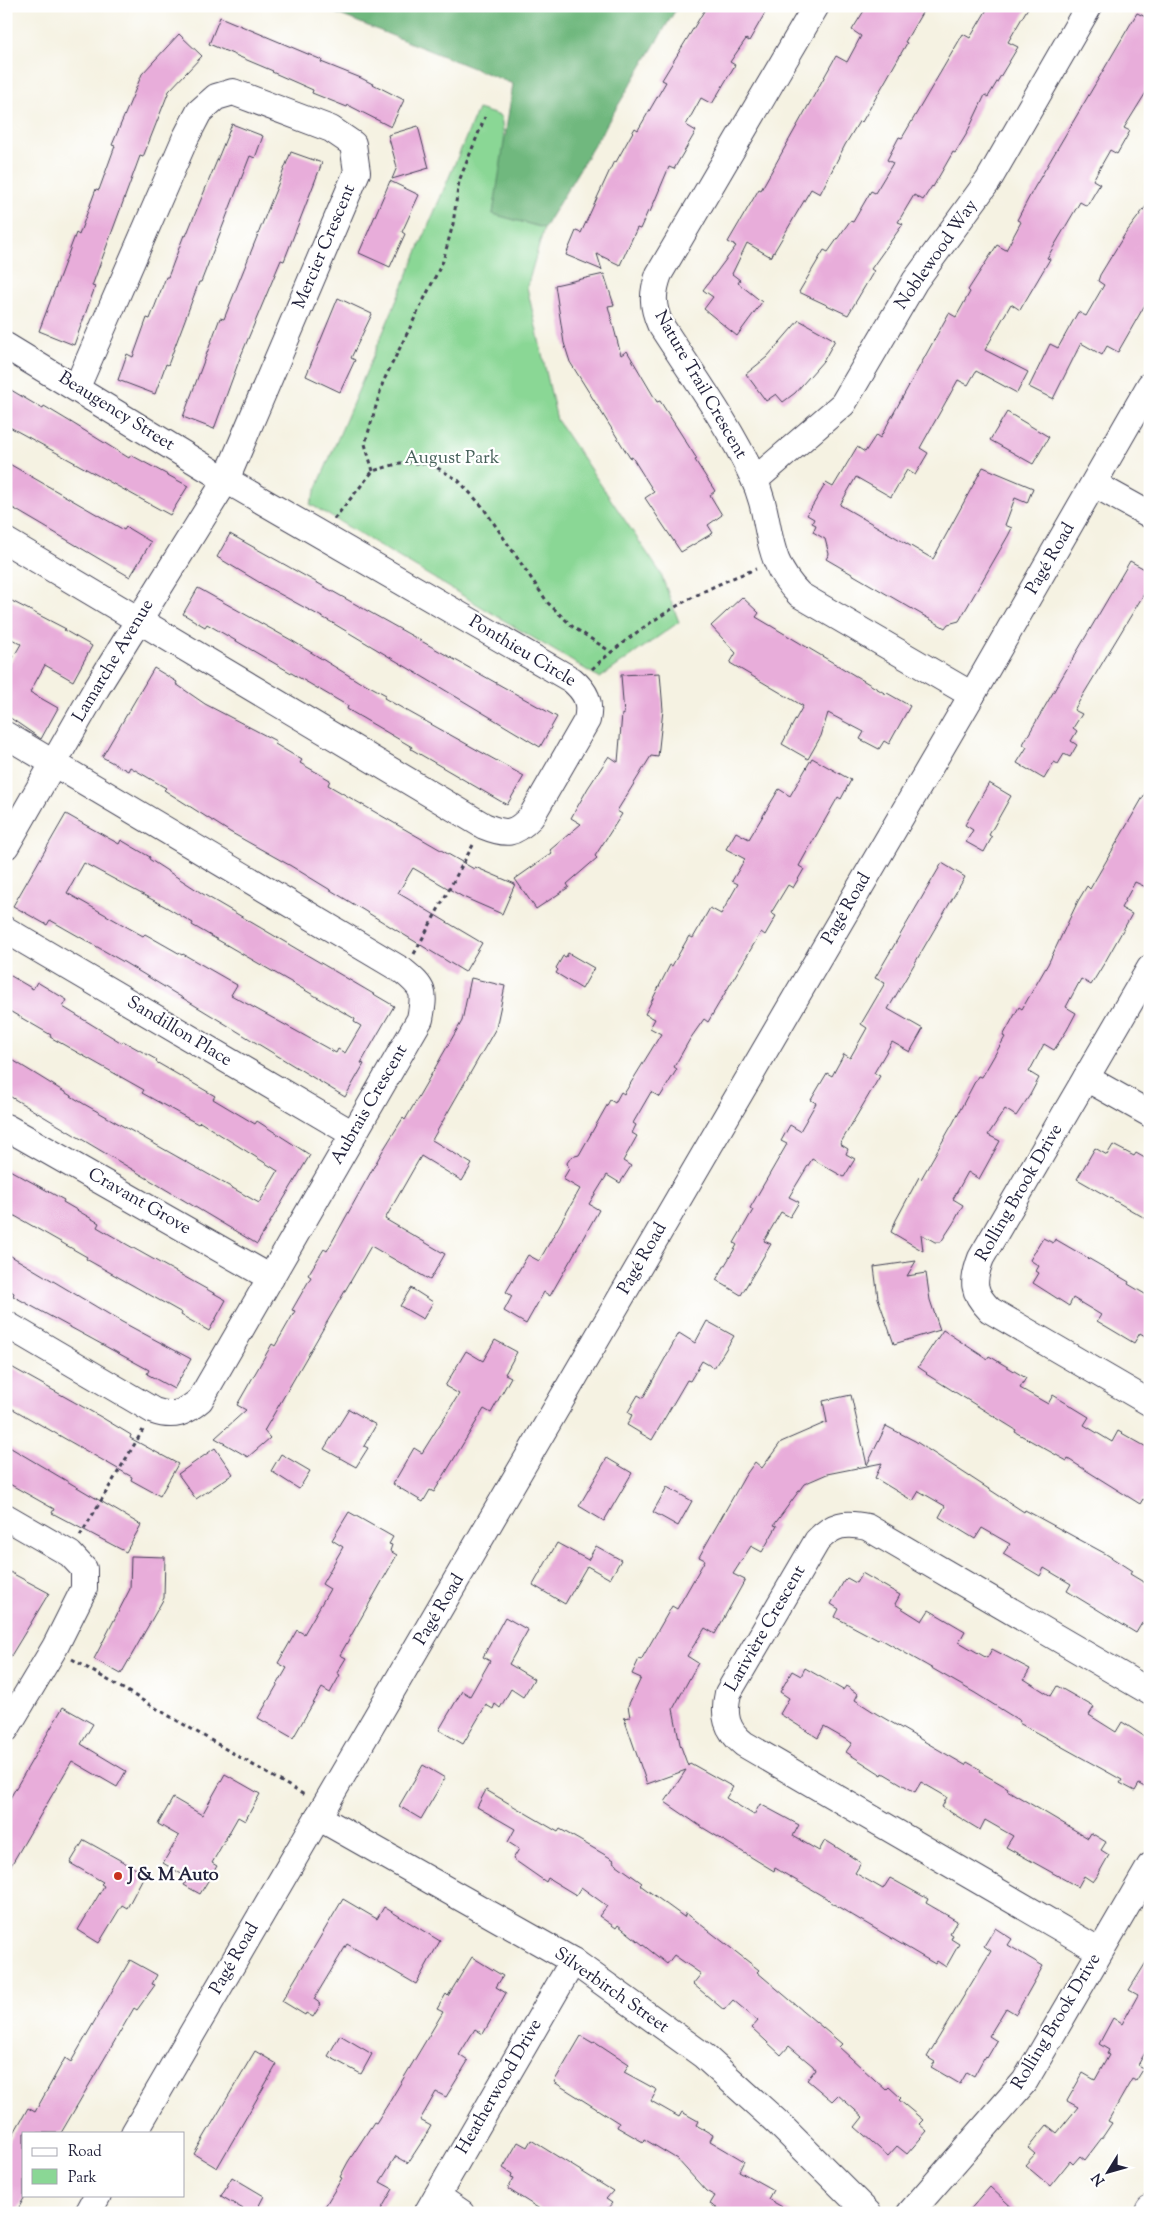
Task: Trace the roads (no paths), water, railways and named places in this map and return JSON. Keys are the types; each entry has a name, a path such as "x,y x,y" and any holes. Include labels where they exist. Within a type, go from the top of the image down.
{"main road":[{"path":"1148,2213 1150,2209"}],"street":[{"name":"Nature Trail Crescent","path":"816,6 658,274 654,288 654,310 660,324 739,447 755,480 776,562 787,582 800,595 972,695"},
{"name":"Noblewood Way","path":"755,480 843,404 915,281 988,181 1089,6"},
{"name":"Mercier Crescent","path":"76,387 185,139 199,112 216,97 232,92 331,129 353,144 357,172 226,480"},
{"name":"Beaugency Street","path":"6,346 226,480"},
{"name":"Pagé Road","path":"135,2132 972,695 1150,384"},
{"name":"Ponthieu Circle","path":"6,541 484,826 499,832 511,832 521,828 531,817 587,720 590,707 587,696 577,684 226,480"},
{"name":"Lamarche Avenue","path":"6,846 138,619 226,480"},
{"path":"1094,484 1150,515"},
{"name":"Aubrais Crescent","path":"6,735 404,971 416,982 424,996 420,1019 200,1400 186,1413 168,1416 154,1411 6,1324"},
{"name":"Sandillon Place","path":"6,930 353,1134"},
{"name":"Rolling Brook Drive","path":"1150,968 981,1258 974,1276 978,1298 990,1310 1150,1403"},
{"path":"1086,1078 1150,1114"},
{"name":"Cravant Grove","path":"6,1127 271,1278"},
{"path":"6,1517 70,1554 84,1569 84,1589 55,1647 8,1720"},
{"name":"Larivière Crescent","path":"1100,1951 744,1744 733,1736 727,1724 724,1709 728,1693 817,1541 826,1531 840,1524 867,1527 1150,1692"},
{"name":"Silverbirch Street","path":"321,1812 573,1961 704,2056 778,2123 868,2213"},
{"name":"Rolling Brook Drive","path":"910,2213 1025,2081 1150,1866"},
{"name":"Heatherwood Drive","path":"432,2204 573,1961"},
{"path":"88,2213 97,2196"},
{"path":"432,2204 462,2213"}],"place":[{"name":"J & M Auto","path":"118,1876"}],"park label":[{"name":"August Park","path":"452,459"}]}
